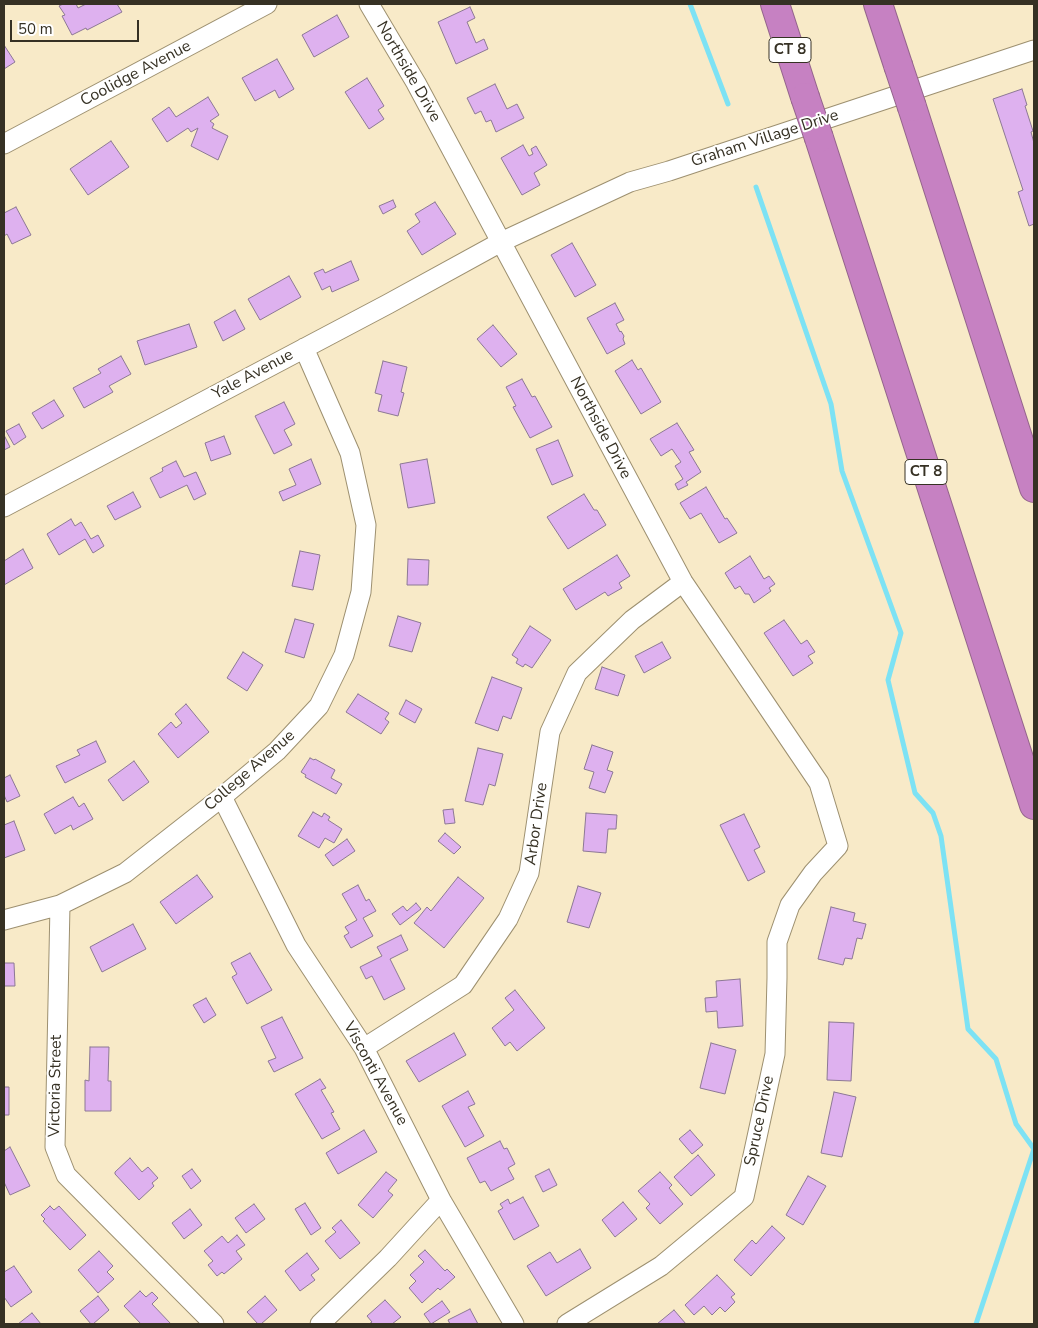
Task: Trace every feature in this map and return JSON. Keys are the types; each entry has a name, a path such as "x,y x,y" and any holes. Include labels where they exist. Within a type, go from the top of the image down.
{"highway":[{"name":"CT 8","path":"775,4 1034,805"},
{"path":"878,4 1034,488"}],"street":[{"name":"Coolidge Avenue","path":"4,144 267,4"},
{"name":"Northside Drive","path":"369,4 416,83 683,582 819,783 838,846"},
{"name":"Graham Village Drive","path":"500,242 630,182 678,168 1034,50"},
{"name":"Yale Avenue","path":"4,507 388,304 500,242"},
{"name":"College Avenue","path":"4,920 60,905 125,874 278,751 319,706 344,655 361,592 366,525 350,453 304,348"},
{"name":"Arbor Drive","path":"364,1048 463,985 508,919 529,873 550,732 577,673 632,620 683,582"},
{"name":"Visconti Avenue","path":"222,797 296,945 364,1048 441,1200 514,1324"},
{"name":"Spruce Drive","path":"567,1324 661,1266 744,1196 775,1054 777,942 790,905 813,873 838,846"},
{"name":"Victoria Street","path":"60,905 55,1147 66,1175 214,1324"},
{"path":"320,1324 388,1258 441,1200"}],"building":[{"path":"63,4 76,4 78,8 86,4 117,4 122,12 87,30 86,28 72,35 62,16 65,15 59,6"},
{"path":"470,7 475,18 467,22 476,43 484,39 488,49 456,64 438,22"},
{"path":"337,15 349,37 314,57 302,35"},
{"path":"4,45 15,62 4,69"},
{"path":"277,59 294,89 279,98 275,90 255,101 242,78"},
{"path":"367,78 384,106 378,110 384,119 369,129 345,92"},
{"path":"495,84 507,109 517,104 524,118 496,132 491,120 486,122 481,111 475,114 467,98"},
{"path":"1022,89 1033,131 1031,132 1034,143 1034,224 1029,226 1018,192 1023,190 993,99"},
{"path":"208,97 219,115 210,121 214,124 212,128 228,136 218,160 191,146 198,128 191,132 188,128 167,142 152,119 169,107 176,117"},
{"path":"111,141 129,167 88,195 70,169"},
{"path":"523,145 529,156 533,154 531,149 536,146 547,165 534,173 540,185 522,195 501,158"},
{"path":"393,200 396,207 383,214 379,206"},
{"path":"435,202 456,234 422,255 407,231 420,222 415,214"},
{"path":"16,207 31,235 12,244 7,234 4,236 4,213"},
{"path":"572,243 596,285 575,297 551,255"},
{"path":"351,261 359,280 332,292 330,286 322,290 314,273 323,269 325,273"},
{"path":"289,276 301,297 260,320 248,299"},
{"path":"615,303 624,320 616,324 624,336 625,344 607,354 587,318"},
{"path":"235,310 245,329 223,341 214,322"},
{"path":"189,324 197,347 145,365 137,341"},
{"path":"493,325 517,354 501,367 477,339"},
{"path":"121,356 131,374 109,386 113,392 84,408 73,388 101,373 98,369"},
{"path":"632,360 638,370 641,368 661,402 641,414 615,371"},
{"path":"383,361 407,367 401,392 404,393 398,416 378,411 382,395 375,393"},
{"path":"522,379 532,397 535,396 552,427 530,438 513,407 516,406 506,387"},
{"path":"54,400 64,416 42,429 32,413"},
{"path":"284,402 295,424 284,430 292,445 274,454 255,416"},
{"path":"677,423 694,450 689,452 701,472 686,482 688,485 678,490 675,484 683,479 675,466 681,462 672,449 661,456 650,439"},
{"path":"19,424 26,437 14,445 6,431"},
{"path":"4,435 10,447 4,450"},
{"path":"224,436 231,454 211,461 205,443"},
{"path":"558,440 573,476 552,485 536,449"},
{"path":"311,459 321,484 283,501 279,492 296,485 289,469"},
{"path":"427,459 435,503 408,508 400,464"},
{"path":"176,461 184,477 196,472 206,494 194,500 187,485 160,498 150,478 163,471 162,468"},
{"path":"706,487 725,519 727,518 737,533 719,543 701,513 690,519 680,503"},
{"path":"133,492 141,507 115,520 107,506"},
{"path":"584,494 606,525 568,549 547,517"},
{"path":"71,519 75,526 81,522 91,539 98,535 104,546 93,553 85,539 59,555 47,534"},
{"path":"23,549 33,568 4,585 4,561"},
{"path":"300,551 320,555 313,590 292,586"},
{"path":"617,555 630,576 619,583 622,588 608,596 605,592 576,610 563,589"},
{"path":"750,556 764,579 769,576 775,584 769,588 771,591 754,603 749,594 745,594 740,586 735,589 725,573"},
{"path":"408,559 429,560 428,585 407,585"},
{"path":"398,616 421,623 412,652 389,646"},
{"path":"295,619 314,624 304,658 285,652"},
{"path":"784,620 801,644 807,640 815,652 808,656 813,663 793,676 764,633"},
{"path":"530,626 551,640 532,668 525,664 523,667 516,663 518,659 512,655"},
{"path":"662,642 671,658 644,673 635,656"},
{"path":"243,652 263,665 247,691 227,678"},
{"path":"602,667 625,675 618,696 595,689"},
{"path":"492,677 522,688 511,719 503,716 498,731 475,723"},
{"path":"358,694 389,713 385,719 389,722 381,734 346,712"},
{"path":"406,700 422,709 415,723 399,714"},
{"path":"186,704 209,732 178,758 158,734 171,722 176,728 182,723 175,714"},
{"path":"96,741 106,762 65,783 56,766 80,755 77,750"},
{"path":"592,745 613,752 607,770 613,772 605,793 589,788 594,772 584,769"},
{"path":"478,748 503,754 495,786 489,784 483,805 465,801"},
{"path":"310,758 335,770 331,778 342,784 336,794 305,777 306,775 301,772"},
{"path":"134,761 149,782 123,801 108,780"},
{"path":"10,775 20,796 7,802 4,795 4,778"},
{"path":"73,797 79,807 84,803 93,819 73,830 71,825 55,834 44,814"},
{"path":"453,809 455,823 445,824 443,810"},
{"path":"313,812 322,817 324,813 330,817 328,820 342,829 334,843 325,838 319,848 298,836"},
{"path":"586,813 617,815 616,829 608,829 606,853 583,851"},
{"path":"744,814 760,847 754,850 765,872 748,881 720,825"},
{"path":"14,821 25,850 4,858 4,825"},
{"path":"445,833 461,847 454,854 438,841"},
{"path":"347,839 355,851 333,866 325,855"},
{"path":"197,875 213,897 176,924 160,902"},
{"path":"458,877 484,898 444,948 414,923 427,907 431,911"},
{"path":"358,885 366,901 369,899 376,911 363,918 373,936 351,948 344,936 349,933 345,927 357,920 342,894"},
{"path":"578,886 601,893 589,928 567,922"},
{"path":"416,903 421,909 400,925 392,914 403,906 407,911"},
{"path":"831,907 855,913 853,921 866,924 862,939 857,938 852,959 845,958 843,965 818,959"},
{"path":"133,924 146,949 102,972 90,947"},
{"path":"401,935 408,950 390,959 405,989 384,1000 372,976 366,979 360,967 382,956 377,947"},
{"path":"250,953 272,990 247,1004 232,977 237,974 231,963"},
{"path":"4,963 14,963 15,986 4,986"},
{"path":"740,979 743,1026 718,1028 717,1011 706,1012 705,998 717,997 716,981"},
{"path":"515,990 545,1028 517,1051 510,1042 505,1046 492,1028 514,1010 505,998"},
{"path":"206,998 216,1015 204,1023 193,1005"},
{"path":"282,1017 303,1058 274,1072 268,1061 276,1058 261,1027"},
{"path":"829,1022 854,1023 851,1081 827,1080"},
{"path":"454,1033 466,1055 419,1082 406,1061"},
{"path":"711,1043 736,1050 725,1094 700,1088"},
{"path":"90,1047 109,1047 108,1081 111,1081 111,1111 85,1111 85,1080 89,1081"},
{"path":"320,1079 326,1088 321,1090 334,1112 331,1113 340,1129 322,1139 295,1094"},
{"path":"4,1087 9,1087 9,1115 4,1115"},
{"path":"468,1091 475,1104 468,1107 484,1136 465,1147 442,1106"},
{"path":"834,1092 856,1097 842,1157 821,1153"},
{"path":"364,1130 377,1152 338,1174 326,1153"},
{"path":"690,1130 703,1145 692,1154 679,1139"},
{"path":"500,1141 504,1149 507,1148 515,1164 508,1168 514,1179 491,1191 485,1181 480,1183 467,1158"},
{"path":"10,1147 30,1186 10,1195 4,1182 4,1151"},
{"path":"698,1155 715,1175 691,1196 674,1177"},
{"path":"130,1158 142,1172 148,1167 158,1178 152,1183 154,1186 139,1200 115,1174"},
{"path":"192,1169 201,1181 191,1189 182,1176"},
{"path":"549,1169 557,1185 543,1192 535,1176"},
{"path":"386,1172 397,1180 388,1191 393,1195 373,1218 358,1205"},
{"path":"660,1172 672,1185 669,1188 683,1204 660,1224 646,1208 650,1204 638,1191"},
{"path":"808,1176 826,1186 803,1225 786,1215"},
{"path":"523,1197 539,1226 514,1240 498,1211 503,1208 500,1204 508,1199 510,1204"},
{"path":"623,1202 637,1219 615,1237 602,1220"},
{"path":"305,1203 321,1228 311,1235 295,1209"},
{"path":"254,1204 265,1219 246,1233 235,1218"},
{"path":"50,1206 54,1210 59,1206 86,1235 70,1250 43,1221 45,1219 41,1215"},
{"path":"190,1209 202,1225 184,1239 172,1223"},
{"path":"341,1220 360,1243 340,1259 325,1241 336,1232 332,1228"},
{"path":"772,1226 785,1238 751,1276 734,1260 752,1240 756,1244"},
{"path":"237,1235 245,1245 236,1251 242,1259 224,1274 222,1272 217,1276 208,1265 213,1261 204,1251 222,1236 228,1243"},
{"path":"580,1249 591,1268 546,1296 527,1266 550,1252 557,1263"},
{"path":"425,1250 445,1271 447,1269 455,1277 440,1290 438,1288 422,1303 409,1288 416,1281 410,1275 424,1262 418,1256"},
{"path":"99,1251 113,1266 107,1272 114,1279 98,1293 78,1270"},
{"path":"307,1253 319,1269 311,1275 315,1280 300,1291 285,1271"},
{"path":"14,1266 32,1292 11,1307 4,1297 4,1272"},
{"path":"717,1275 735,1294 731,1297 735,1302 725,1312 720,1307 712,1315 704,1306 694,1315 685,1305"},
{"path":"140,1291 146,1297 152,1292 158,1298 152,1304 171,1324 141,1324 124,1306"},
{"path":"98,1296 109,1310 91,1324 80,1311"},
{"path":"265,1296 277,1310 261,1324 258,1324 247,1312"},
{"path":"385,1300 401,1317 392,1324 369,1324 372,1322 367,1316"},
{"path":"442,1301 450,1312 431,1324 424,1314"},
{"path":"470,1309 478,1324 450,1324 448,1320"},
{"path":"674,1310 686,1324 657,1324"},
{"path":"32,1313 41,1324 18,1324"}],"waterway":[{"path":"690,4 728,104"},
{"path":"756,187 831,404 842,471 901,633 888,680 915,793 933,813 941,836 968,1029 996,1059 1016,1124 1034,1149 976,1324"}]}
